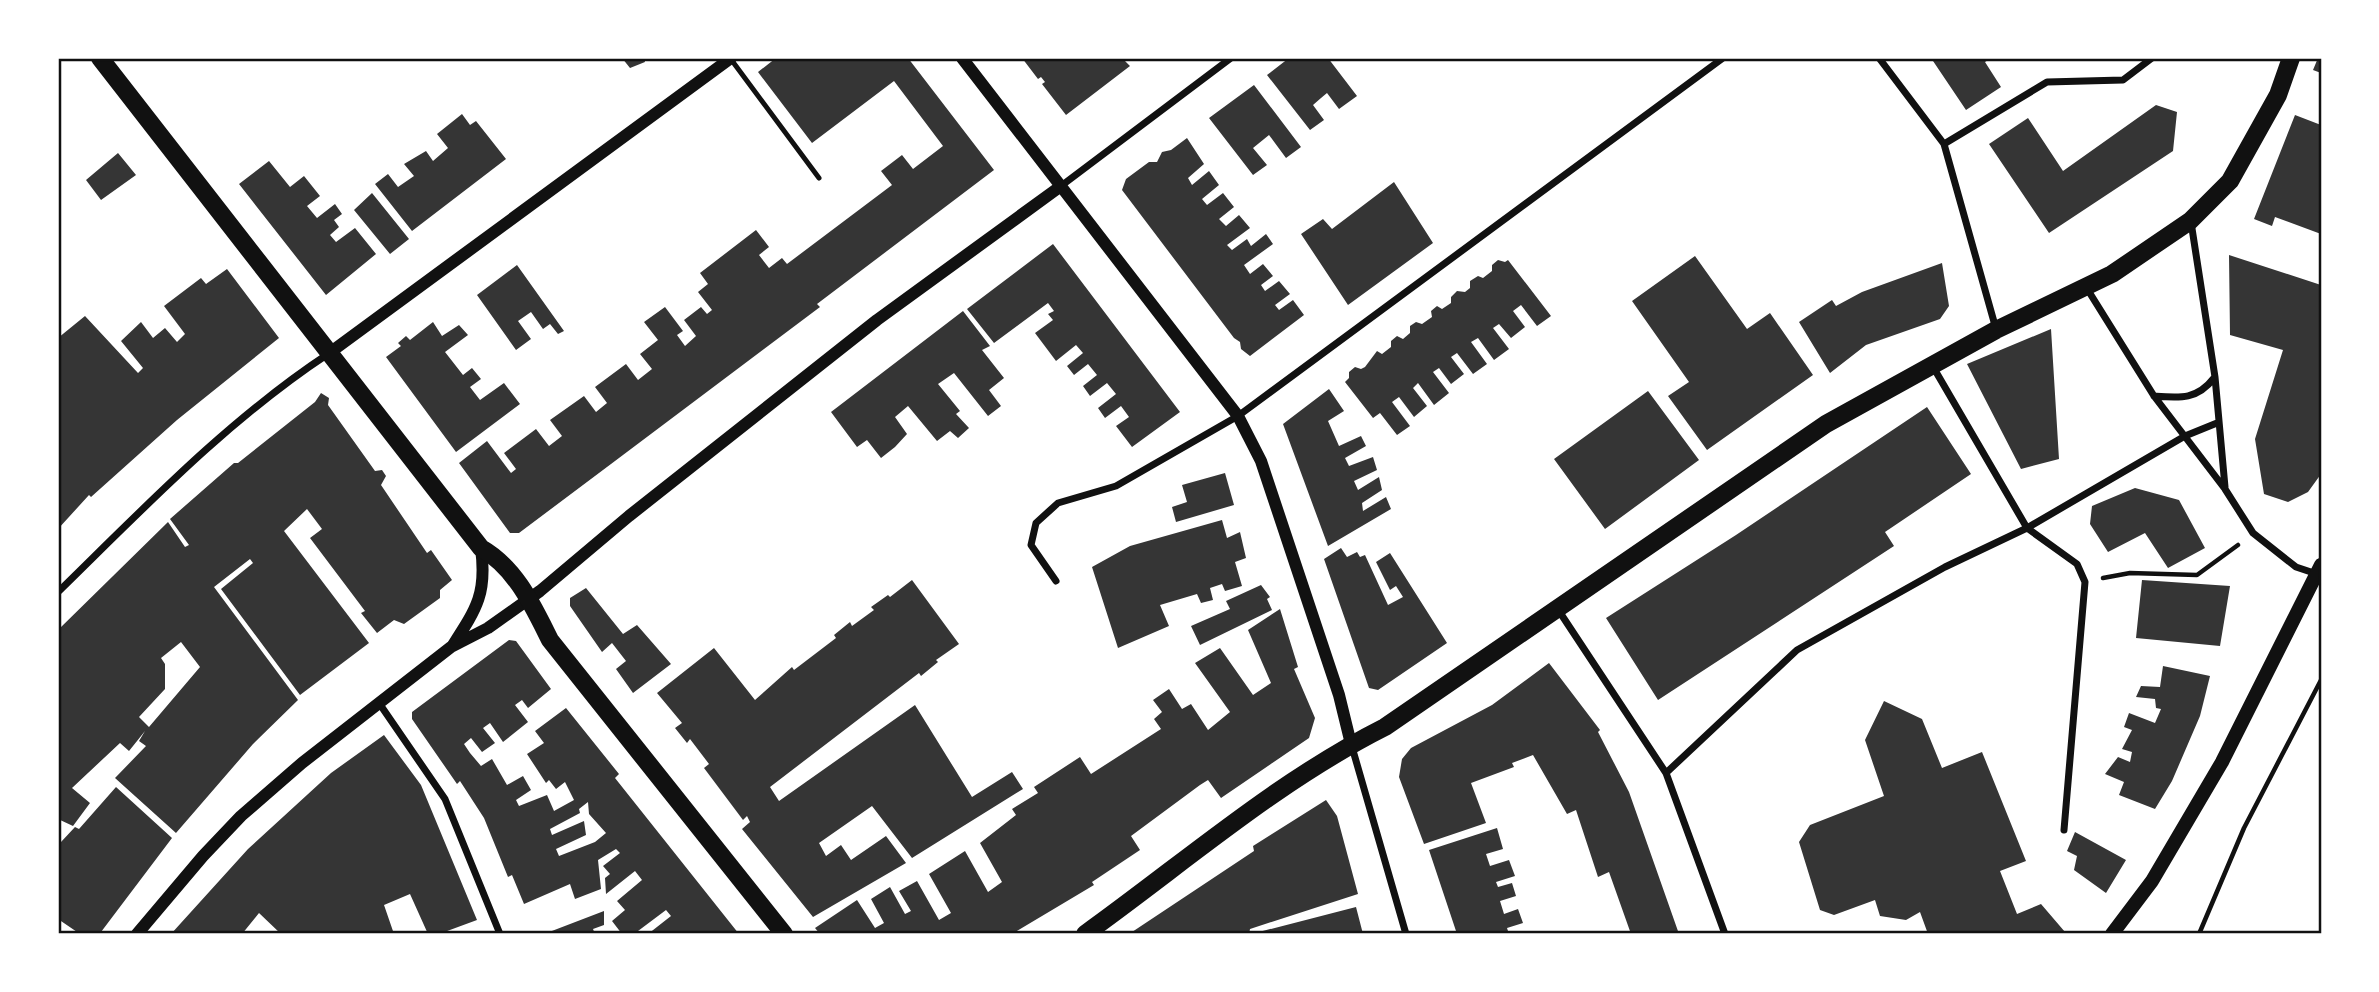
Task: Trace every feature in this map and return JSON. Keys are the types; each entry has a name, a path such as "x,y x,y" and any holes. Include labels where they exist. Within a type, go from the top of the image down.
{"main road":[{"path":"100,58 481,548 498,558 528,597 550,640 784,934"},
{"path":"1085,934 1141,894 1196,848 1351,744 1385,727 1826,424 1996,330 2112,274 2190,221 2230,181 2278,95 2291,58"},
{"path":"2112,934 2152,881 2222,762 2319,570"}],"street":[{"path":"58,592 178,474 286,382 731,58"},
{"path":"962,58 1238,416 1261,461 1339,695 1406,934"},
{"path":"137,934 202,856 302,763 451,647 488,628 584,556 629,516 877,320 1231,58"},
{"path":"1056,581 1031,545 1035,523 1058,503 1116,486 1238,416 1723,58"},
{"path":"1879,58 1944,144 1996,330"},
{"path":"1944,144 2047,82 2123,80 2152,58"},
{"path":"2190,221 2215,377 2225,489"},
{"path":"2086,286 2154,396 2225,489 2253,533 2296,567 2319,570"},
{"path":"1932,364 2027,528 2077,564 2085,582 2064,830"},
{"path":"2154,396 2186,398 2204,391 2215,377"},
{"path":"1665,773 1797,650 1945,567 2027,528 2185,436 2217,423"},
{"path":"451,647 479,604 484,579 481,548"},
{"path":"1557,608 1665,773 1725,934"},
{"path":"379,703 445,799 500,934"}],"lane":[{"path":"731,58 819,178"}],"path":[{"path":"2085,582 2130,573 2197,575 2253,533"},
{"path":"2199,934 2244,828 2321,680"}],"building":[{"path":"622,58 644,58 645,62 630,68"},
{"path":"776,58 908,58 994,170 817,304 820,307 519,533 510,533 459,463 487,441 511,473 516,469 504,453 536,429 549,446 562,436 550,420 584,396 596,412 607,403 595,387 626,364 638,380 652,369 640,354 658,340 644,322 665,307 683,331 677,335 685,346 696,336 684,320 701,307 707,314 712,310 698,292 708,284 700,273 756,230 769,247 759,255 769,268 782,258 787,264 892,185 881,171 902,155 913,169 943,146 894,81 812,143 758,72"},
{"path":"1022,58 1129,58 1125,61 1130,66 1066,115 1042,84 1045,82 1041,77 1038,79"},
{"path":"1289,58 1328,58 1357,96 1339,109 1327,93 1313,105 1324,120 1310,130 1267,75"},
{"path":"1931,58 1991,58 1985,62 2001,87 1966,110"},
{"path":"2318,58 2321,58 2321,73 2313,70"},
{"path":"1254,85 1301,147 1286,158 1269,135 1253,148 1267,165 1253,175 1209,118"},
{"path":"2156,105 2177,112 2173,151 2049,233 1989,144 2028,118 2063,171"},
{"path":"462,114 470,125 476,121 506,159 412,231 375,184 388,174 398,187 414,176 404,164 426,151 433,161 448,148 437,134"},
{"path":"2295,115 2321,125 2321,234 2275,217 2272,226 2254,219"},
{"path":"1187,138 1204,164 1188,178 1192,185 1209,171 1219,185 1202,199 1207,205 1223,193 1234,207 1219,219 1226,226 1239,215 1250,228 1227,245 1232,250 1247,239 1251,246 1266,234 1273,244 1244,265 1250,274 1263,264 1273,276 1261,285 1265,291 1279,281 1290,294 1275,305 1279,310 1293,300 1304,315 1250,356 1241,349 1240,342 1234,338 1122,190 1126,179 1149,162 1157,162 1162,152 1171,150"},
{"path":"118,153 136,175 101,200 86,180"},
{"path":"269,161 290,187 304,176 320,196 307,206 317,218 335,204 342,214 334,220 339,227 330,235 336,242 355,228 376,254 326,295 239,184"},
{"path":"1394,182 1433,243 1348,305 1301,234 1323,219 1332,229"},
{"path":"372,193 409,239 390,254 354,210"},
{"path":"1053,244 1180,412 1132,447 1116,426 1129,417 1121,406 1105,418 1098,408 1116,394 1107,383 1090,396 1083,386 1097,375 1088,364 1074,375 1067,366 1083,353 1076,345 1056,361 1035,333 1053,320 1048,314 1054,311 1048,303 994,343 967,309"},
{"path":"2229,255 2321,285 2321,474 2308,492 2288,502 2264,494 2255,439 2283,350 2230,335"},
{"path":"1695,256 1747,329 1770,313 1813,375 1707,450 1668,396 1689,382 1632,301"},
{"path":"1498,260 1508,260 1551,316 1537,326 1521,305 1513,311 1525,327 1511,338 1499,324 1493,328 1509,349 1494,360 1478,338 1471,342 1487,364 1473,374 1457,353 1451,357 1464,374 1451,384 1439,368 1433,372 1449,393 1434,405 1418,383 1413,388 1427,406 1414,417 1399,397 1392,402 1410,426 1397,435 1380,413 1373,418 1345,382 1349,378 1349,372 1355,367 1365,367 1377,351 1382,354 1391,347 1391,341 1397,336 1403,339 1410,333 1410,326 1416,322 1422,324 1432,317 1431,311 1437,306 1442,309 1451,303 1451,297 1457,291 1465,292 1470,288 1470,281 1478,276 1483,278 1492,271 1492,265"},
{"path":"1942,263 1949,306 1940,319 1866,345 1830,373 1799,322 1832,300 1836,306 1862,292"},
{"path":"517,265 564,331 558,334 550,324 543,329 531,312 518,321 531,339 516,350 477,295"},
{"path":"227,269 279,338 177,420 91,497 89,495 58,529 58,338 85,316 138,373 143,368 121,341 141,322 153,338 165,328 177,342 185,334 164,306 201,278 206,284"},
{"path":"963,311 990,346 982,350 1004,378 989,390 1001,406 988,416 954,373 938,384 960,411 956,414 969,428 958,438 950,431 937,441 908,406 895,417 907,434 895,447 881,458 867,440 857,447 831,412"},
{"path":"433,322 442,336 459,325 468,335 445,352 463,375 472,368 481,379 470,387 480,400 504,383 520,404 456,452 386,357 401,346 398,343 406,336 410,340"},
{"path":"2051,329 2059,459 2021,469 1967,364"},
{"path":"1329,389 1344,411 1328,421 1339,446 1361,436 1366,446 1345,458 1349,466 1373,457 1377,470 1354,481 1358,490 1379,477 1382,490 1362,503 1363,511 1386,497 1391,509 1328,546 1283,424"},
{"path":"1648,391 1699,460 1605,529 1554,459"},
{"path":"321,393 329,398 328,405 375,471 382,470 386,476 381,485 427,553 431,550 452,580 440,590 440,598 404,624 394,620 377,633 361,613 365,611 310,538 322,529 307,509 284,531 369,643 300,695 221,589 253,563 250,559 214,587 298,700 253,744 176,833 115,778 146,746 139,741 145,731 129,751 120,743 72,788 90,803 73,826 58,819 58,630 168,522 185,547 189,545 170,519 234,463 238,463 315,402","holes":["181,642 200,667 149,727 139,717 165,689 165,664 161,658"]},
{"path":"1927,407 1971,474 1885,532 1894,546 1658,700 1606,618"},
{"path":"1225,473 1234,505 1176,522 1172,507 1187,502 1182,485"},
{"path":"2135,488 2179,500 2205,548 2168,568 2145,533 2108,552 2090,524 2092,506"},
{"path":"1222,520 1227,538 1240,532 1246,558 1235,562 1242,586 1225,591 1222,584 1210,588 1213,600 1201,603 1197,594 1160,605 1169,626 1118,648 1092,567 1130,546"},
{"path":"1341,548 1347,557 1357,552 1360,557 1365,555 1388,605 1403,597 1396,586 1390,590 1376,562 1390,553 1447,643 1378,690 1369,688 1324,559"},
{"path":"912,580 959,644 936,660 938,662 921,676 919,673 770,787 779,801 915,705 972,797 1012,772 1023,789 912,858 872,806 819,843 826,856 841,845 851,860 886,836 906,863 813,917 742,829 750,822 747,816 743,820 704,768 709,764 690,739 687,743 675,728 682,723 657,693 714,648 755,700 792,667 794,670 836,638 834,635 850,622 852,626 874,610 871,607"},
{"path":"2142,580 2230,586 2220,646 2136,638"},
{"path":"1261,585 1270,597 1267,599 1272,610 1200,645 1191,626 1230,609 1226,601"},
{"path":"586,588 623,634 637,625 671,664 633,693 616,669 626,661 612,643 602,652 570,606 570,598"},
{"path":"1280,609 1298,667 1294,669 1315,718 1309,738 1221,798 1208,780 1200,785 1131,836 1140,850 1092,882 1094,885 1012,934 820,934 815,928 857,900 875,928 884,923 871,899 890,887 905,914 911,911 899,891 917,881 939,920 951,913 929,874 965,851 988,892 1002,882 980,843 1016,815 1012,809 1038,793 1034,787 1080,757 1091,774 1161,729 1154,719 1162,712 1153,700 1169,689 1182,709 1191,704 1208,730 1230,712 1195,663 1220,648 1253,695 1271,683 1248,630"},
{"path":"509,640 516,641 551,689 528,708 522,700 515,705 528,722 503,742 490,723 483,728 495,743 482,752 471,738 464,744 470,753 481,766 492,759 507,785 523,776 531,790 516,800 519,806 547,795 554,811 574,800 565,782 556,789 549,780 546,783 527,754 544,743 535,731 566,708 619,774 615,778 739,934 648,934 671,916 666,910 634,934 622,934 612,921 625,910 617,901 642,880 635,871 606,894 605,878 610,874 603,866 620,853 616,849 598,860 601,889 575,899 570,884 524,904 512,875 508,877 484,818 460,781 457,784 412,719 412,712","holes":["588,802 589,814 606,833 595,842 559,856 556,849 586,835 584,821 552,835 550,829 580,813 579,809"]},
{"path":"1549,663 1600,730 1598,732 1629,792 1679,934 1631,934 1609,872 1598,877 1576,810 1567,814 1533,755 1512,763 1514,767 1471,783 1486,823 1424,844 1399,777 1402,759 1411,748 1492,705"},
{"path":"2163,666 2210,676 2200,716 2172,781 2155,809 2119,795 2124,782 2105,774 2118,757 2130,762 2132,752 2122,749 2132,730 2124,727 2129,713 2155,723 2161,709 2156,708 2155,699 2136,697 2141,686 2160,687"},
{"path":"1884,701 1922,719 1942,768 1982,752 2026,861 2000,871 2017,914 2041,904 2065,932 1928,934 1920,912 1906,920 1880,916 1875,900 1834,915 1820,910 1799,842 1810,825 1884,796 1865,740"},
{"path":"384,735 421,785 477,920 439,934 428,934 410,894 384,905 394,934 281,934 259,913 242,934 171,934 248,849 331,773"},
{"path":"116,787 172,838 101,932 80,934 58,919 58,840 61,842 75,827 79,829"},
{"path":"1326,800 1337,816 1358,894 1250,929 1249,934 1129,934 1254,851 1253,846"},
{"path":"1497,828 1503,849 1486,854 1490,866 1509,860 1515,876 1496,882 1498,887 1512,883 1516,896 1500,901 1504,914 1518,909 1523,923 1507,928 1509,934 1457,934 1429,850"},
{"path":"2075,832 2126,860 2106,893 2074,870 2077,856 2067,851"},
{"path":"1356,907 1363,934 1255,934 1255,933"},
{"path":"604,911 604,925 593,929 595,934 544,934"}]}
